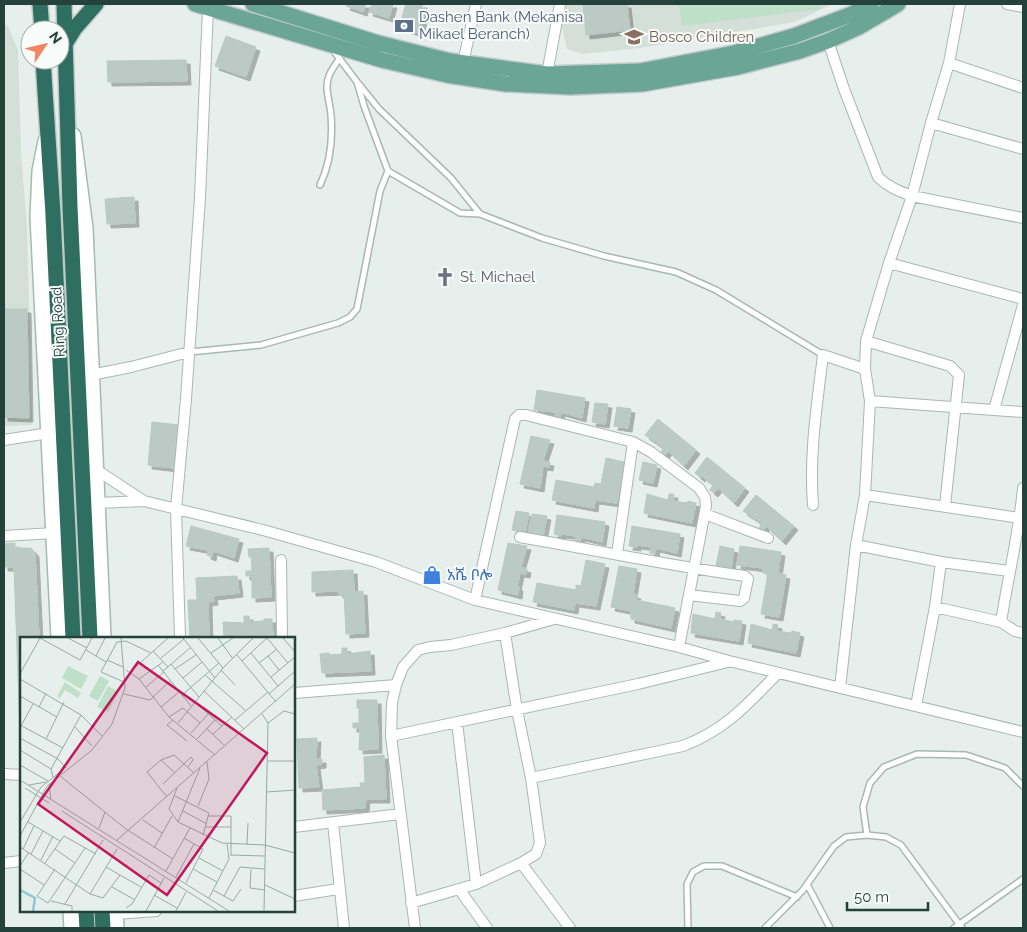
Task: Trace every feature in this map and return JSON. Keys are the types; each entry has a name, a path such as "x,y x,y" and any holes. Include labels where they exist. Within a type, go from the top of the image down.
{"highway":[{"path":"40,4 41,20"},
{"name":"Ring Road","path":"64,4 64,20"},
{"path":"70,36 96,4"},
{"name":"Ring Road","path":"44,70 53,214 73,637"},
{"name":"Ring Road","path":"65,70 90,637"},
{"path":"86,912 87,928"},
{"path":"102,928 112,916"}],"main road":[{"path":"253,4 272,7 378,43 463,63 506,76 570,86 642,84 738,67 800,51 828,41 859,27 898,4"},
{"path":"201,6 330,46 447,75 506,76 640,70 734,53 794,36 852,14 871,4"}],"street":[{"path":"463,63 476,4"},
{"path":"547,74 560,4"},
{"path":"840,688 856,545 864,495 870,401 865,369 866,340 889,263 912,196 931,123 950,62 960,4"},
{"path":"1008,4 1023,7"},
{"path":"180,637 176,509 200,198 201,6"},
{"path":"828,41 878,177 885,184 894,190 912,196 1023,218"},
{"path":"950,62 1023,88"},
{"path":"67,117 74,140 85,228 102,637"},
{"path":"931,123 1023,149"},
{"path":"47,138 40,171 38,217 59,637"},
{"path":"889,263 1023,300"},
{"path":"994,410 1021,325 1023,305"},
{"path":"866,340 950,366 959,376 945,506"},
{"path":"92,375 189,352"},
{"path":"814,505 812,487 813,438 823,355 865,369"},
{"path":"870,401 1023,412"},
{"path":"475,600 516,419 520,415 633,442 651,452 699,488 705,497 705,514 679,647"},
{"path":"4,440 49,433"},
{"path":"617,554 633,442"},
{"path":"96,468 144,501"},
{"path":"1001,622 1020,518 1023,488"},
{"path":"864,495 1020,518"},
{"path":"97,503 144,501 263,530 376,562 475,600 679,647 728,662 1023,732"},
{"path":"705,514 768,538"},
{"path":"4,536 54,533"},
{"path":"520,537 694,569 745,576 748,579 744,598 740,601 689,595"},
{"path":"856,545 941,562 1009,571"},
{"path":"281,560 282,637"},
{"path":"916,706 935,607 941,562"},
{"path":"935,607 1001,622 1015,631 1023,632"},
{"path":"415,928 391,736 392,703 403,667 418,650 505,633 554,618"},
{"path":"411,903 476,884 521,864 536,854 540,843 531,778 517,710 505,633"},
{"path":"391,736 638,684 728,662"},
{"path":"531,778 683,746 702,738 737,715 778,673"},
{"path":"295,693 396,685"},
{"path":"457,722 476,884"},
{"path":"4,774 20,775"},
{"path":"295,827 400,814"},
{"path":"333,823 338,889 344,928"},
{"path":"4,863 20,861"},
{"path":"521,864 570,928"},
{"path":"295,896 338,889"},
{"path":"459,889 487,928"},
{"path":"71,912 72,928"},
{"path":"112,916 147,912"}],"lane":[{"path":"330,46 380,109 451,178 480,214"},
{"path":"320,184 327,171 332,132 327,90 328,77 339,59"},
{"path":"357,82 388,171 460,213 480,214 542,238 604,256 676,272 716,290 823,355"},
{"path":"189,352 261,345 338,323 350,317 357,309 380,191 388,171"},
{"path":"867,835 862,807 870,783 884,767 916,754 966,756 1004,768 1023,786"},
{"path":"765,928 797,897 834,846 846,837 867,835 886,837 901,845 958,927 1023,879"},
{"path":"688,928 687,884 694,872 704,866 722,866 797,897"},
{"path":"807,884 830,928"}],"shaded area":[{"name":"Bosco Children","path":"565,4 832,4 795,22 640,48 582,54 567,49 562,27"},
{"path":"4,24 8,26 18,50 21,152 27,227 32,425 4,426"}],"green space":[{"path":"679,4 820,4 820,9 682,26"}],"building":[{"path":"347,4 366,4 363,12 346,6"},
{"path":"372,4 393,4 389,18 369,12"},
{"path":"406,4 423,4 421,9 426,9 419,33 399,27"},
{"path":"583,4 627,4 630,30 586,35"},
{"path":"226,36 256,47 246,77 215,66"},
{"path":"186,60 187,81 108,82 107,61"},
{"path":"134,197 135,223 107,224 105,199"},
{"path":"4,309 27,309 29,418 4,417"},
{"path":"537,390 585,398 582,418 561,412 560,418 555,418 556,412 534,410"},
{"path":"595,403 608,404 605,424 592,422"},
{"path":"617,407 631,409 628,428 614,426"},
{"path":"658,419 696,450 684,466 668,451 664,456 660,453 664,448 645,435"},
{"path":"152,422 179,425 174,468 148,465"},
{"path":"531,436 550,440 543,461 550,462 549,467 543,466 540,488 520,484"},
{"path":"707,457 745,488 734,503 718,488 714,493 710,490 713,485 695,473"},
{"path":"606,458 624,462 617,503 595,500 594,508 552,500 556,480 594,487 595,483 601,484"},
{"path":"643,462 657,465 653,483 639,480"},
{"path":"647,494 668,500 669,494 674,494 673,501 696,503 692,523 644,513"},
{"path":"756,495 794,526 782,541 766,526 762,531 759,528 762,523 743,511"},
{"path":"516,511 529,513 525,533 512,530"},
{"path":"532,514 547,516 543,536 528,533"},
{"path":"557,515 605,522 602,542 581,537 580,543 575,542 576,536 554,534"},
{"path":"191,526 239,539 234,558 213,551 212,557 207,555 208,550 186,546"},
{"path":"632,526 680,534 677,553 656,548 655,554 650,553 651,547 629,546"},
{"path":"15,543 15,548 31,548 35,553 39,637 20,637 20,732 14,567 4,567 4,544"},
{"path":"508,543 527,546 521,567 527,569 526,574 520,573 517,587 519,587 518,595 498,590"},
{"path":"720,546 734,549 731,568 716,566"},
{"path":"740,546 781,552 778,573 786,575 779,617 761,614 768,574 763,573 763,568 737,565"},
{"path":"269,548 271,597 252,598 252,576 246,576 246,571 252,571 251,556 249,557 248,549"},
{"path":"586,560 605,564 596,606 575,603 574,610 533,602 537,583 576,590 576,585 581,586"},
{"path":"619,566 637,569 633,594 637,595 636,600 675,608 671,628 631,619 631,611 611,607"},
{"path":"353,570 354,592 363,591 365,633 346,634 344,594 339,594 338,591 312,592 312,572"},
{"path":"237,576 239,593 213,596 214,601 208,602 209,637 190,637 188,600 197,600 196,578"},
{"path":"716,612 721,613 720,619 734,622 734,620 742,621 739,641 691,633 693,614 715,619"},
{"path":"244,616 249,616 250,622 272,619 273,637 224,637 223,622 244,623"},
{"path":"751,624 772,630 773,624 778,625 777,631 800,633 796,653 748,643"},
{"path":"342,648 347,648 347,654 370,651 371,671 322,673 320,654 342,654"},
{"path":"357,700 377,700 378,749 359,750 360,728 353,728 353,723 359,723"},
{"path":"317,738 316,759 322,759 322,764 316,765 319,787 299,788 297,739"},
{"path":"384,755 386,799 366,799 365,808 323,810 322,790 361,787 360,783 365,783 364,757"}],"place":[{"name":"Dashen Bank (Mekanisa Mikael Beranch)","path":"404,26"},
{"name":"Bosco Children","path":"634,37"},
{"name":"St. Michael","path":"445,277"},
{"name":"አሼ ቦሎ","path":"432,575"}]}
